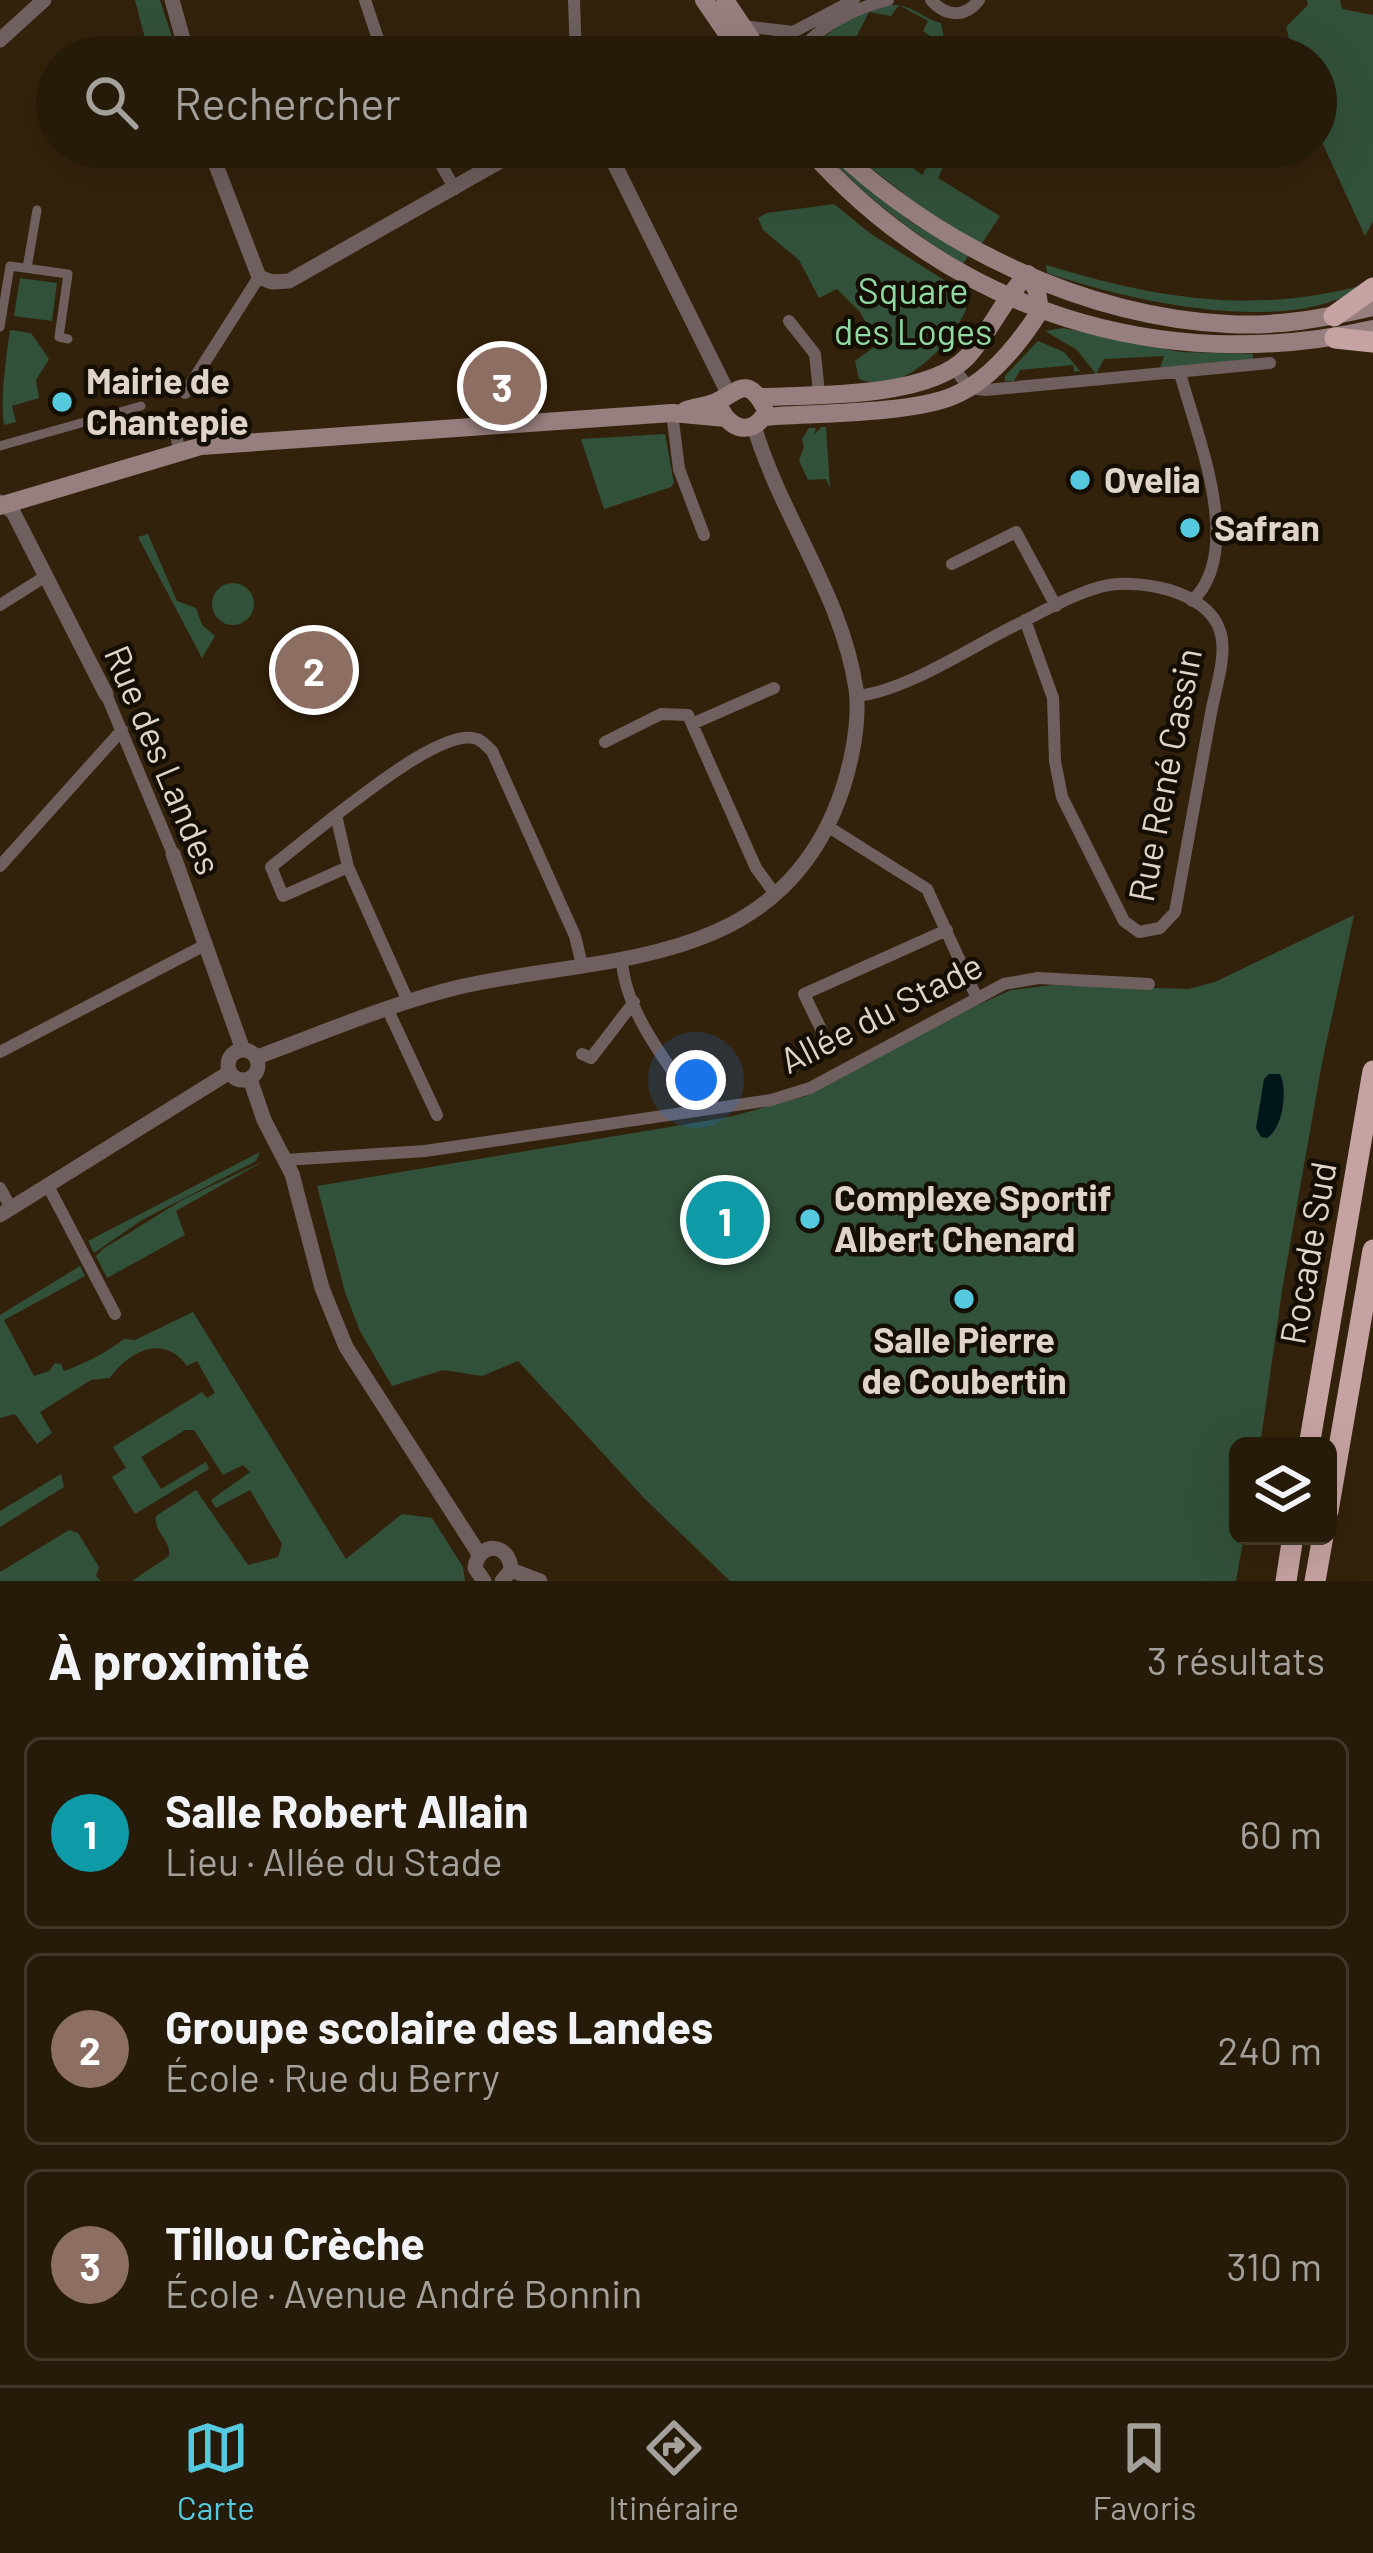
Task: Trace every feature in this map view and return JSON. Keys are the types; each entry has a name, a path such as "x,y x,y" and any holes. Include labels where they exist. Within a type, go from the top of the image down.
{"highway":[{"path":"1373,288 1334,327 1373,342"},
{"name":"Rocade Sud","path":"1311,1437 1373,1071"},
{"name":"Rocade Sud","path":"1337,1459 1373,1250"},
{"path":"1286,1581 1292,1545"},
{"path":"1315,1581 1321,1545"}],"main road":[{"path":"704,0 729,36"},
{"path":"724,0 749,36"},
{"path":"828,168 861,202 955,270 1040,310 1174,343 1269,345 1334,327 1373,307"},
{"path":"860,168 940,231 1028,274 1102,300 1198,322 1373,329"},
{"path":"725,404 736,427 819,393 911,386 937,379 976,347 1006,297 1028,274"},
{"path":"759,414 918,405 969,388 1004,358 1040,310 1028,274"},
{"path":"1,504 179,450 349,433 672,413 725,404 746,388 759,414"}],"street":[{"path":"0,40 44,0"},
{"path":"172,0 182,36"},
{"path":"365,0 377,36"},
{"path":"574,0 575,36"},
{"path":"742,26 793,32 854,0"},
{"path":"815,36 868,5 888,0"},
{"path":"932,0 952,14 971,9 980,0"},
{"path":"218,168 238,215 249,260 259,277 272,282 290,280 490,168"},
{"path":"443,168 455,189"},
{"path":"616,168 725,404"},
{"path":"27,268 37,210"},
{"path":"0,327 5,267 68,274 59,337 68,339"},
{"path":"185,393 259,277"},
{"path":"789,321 815,353 819,393"},
{"path":"954,368 969,388 1000,389 1270,363"},
{"path":"1180,373 1220,524 1210,578 1192,601"},
{"path":"0,446 141,406"},
{"path":"672,413 679,469 704,535"},
{"path":"250,1079 236,1079 230,1072 231,1057 408,1001 665,952 750,915 795,873 827,826 847,774 857,696 844,634 759,414"},
{"path":"174,422 179,450"},
{"name":"Rue des Landes","path":"1,504 13,512 106,694 250,1054"},
{"path":"952,564 1016,532 1056,606"},
{"path":"0,605 46,576"},
{"name":"Rue René Cassin","path":"857,696 888,688 1025,620 1114,584 1170,592 1209,613 1221,633 1214,699 1175,912 1160,928 1133,931 1124,921 1062,797 1055,761 1053,698 1025,620"},
{"path":"692,724 774,688"},
{"path":"605,742 662,714 688,716 756,868 775,894"},
{"path":"0,866 122,730"},
{"path":"348,867 283,896 271,866 424,754 446,743 476,738 492,751 575,936 582,965"},
{"path":"336,815 348,867 408,1001"},
{"path":"827,826 927,889 976,996"},
{"path":"821,1029 804,994 947,930"},
{"path":"0,1052 205,945"},
{"path":"622,960 634,1002 657,1050 680,1082"},
{"name":"Allée du Stade","path":"285,1160 425,1150 784,1097 810,1088 1004,984 1038,978 1148,984"},
{"path":"582,1054 592,1058 634,1002"},
{"path":"387,1008 437,1114"},
{"path":"250,1054 258,1068 250,1079"},
{"path":"0,1188 5,1211 230,1072"},
{"path":"250,1079 298,1192 322,1288 346,1347 479,1554"},
{"path":"48,1186 116,1314"},
{"path":"481,1580 475,1565 487,1548 503,1550 510,1559 506,1576 540,1581"}],"green space":[{"path":"135,0 160,0 172,36 144,36"},
{"path":"1307,0 1340,0 1342,9 1373,15 1373,221 1365,236 1334,168 1337,36 1288,36 1286,27 1308,5"},
{"path":"899,5 891,16 869,12 857,36 826,36 846,21 884,6"},
{"path":"900,5 941,23 944,36 923,31 928,21"},
{"path":"839,168 911,222 968,256 963,264 887,211"},
{"path":"871,168 913,168 922,175 926,168 943,168 938,178 1000,216 981,245 920,207"},
{"name":"Square des Loges","path":"834,204 871,234 952,285 964,299 966,310 937,352 892,381 859,379 855,361 878,344 860,312 837,289 819,298 799,260 763,230 758,218"},
{"path":"1046,265 1126,286 1204,299 1282,299 1364,285 1332,301 1294,310 1252,312 1120,294 1047,273"},
{"path":"20,278 57,283 52,321 14,316"},
{"path":"1063,328 1181,352 1253,354 1253,359 1160,368 1164,356 1104,359 1096,374 1077,350 1045,331"},
{"path":"10,330 31,333 49,359 36,380 39,398 12,406 16,422 4,425 3,391"},
{"path":"1038,341 1064,352 1080,371 1074,372 1073,365 1020,370 1014,381 1005,381 1005,376"},
{"path":"826,427 830,488 826,479 808,480 799,461 809,428 816,428 814,435"},
{"path":"665,434 671,487 604,509 581,439"},
{"path":"148,534 177,601 196,608 202,625 215,636 202,658 138,537"},
{"path":"233,583 248,589 254,604 248,619 233,625 218,619 212,604 218,589"},
{"name":"Complexe Sportif Albert Chenard","path":"1354,915 1322,1063 1261,1437 1229,1437 1229,1545 1242,1545 1236,1581 730,1581 644,1498 518,1361 482,1376 443,1370 392,1386 360,1331 345,1292 317,1186 729,1117 806,1096 947,1019 1011,990 1053,985 1189,989 1215,982"},
{"path":"260,1152 256,1161 142,1220 94,1253 88,1241"},
{"path":"264,1161 176,1211 185,1235 107,1278 96,1256 103,1249 184,1199"},
{"path":"80,1266 85,1276 4,1320 34,1376 49,1371 55,1363 64,1371 72,1368 124,1339 135,1340 193,1312 346,1559 402,1514 432,1518 463,1567 465,1581 132,1581 169,1556 156,1516 196,1490 248,1565 278,1557 282,1544 250,1490 216,1508 211,1500 250,1472 243,1465 223,1475 194,1430 185,1430 141,1457 161,1489 206,1462 209,1469 135,1514 112,1477 126,1468 113,1447 202,1392 207,1398 215,1393 197,1361 187,1366 178,1356 158,1348 137,1353 110,1378 91,1380 40,1412 52,1433 37,1444 15,1414 0,1418 0,1315"},
{"path":"61,1474 64,1487 0,1527 0,1511"},
{"path":"69,1530 78,1533 99,1567 96,1576 101,1581 0,1581 0,1572"}],"shaded area":[{"path":"1280,1074 1284,1099 1277,1126 1267,1138 1256,1128 1264,1079"}],"place":[{"name":"Tillou Crèche","path":"502,386"},
{"name":"Mairie de Chantepie","path":"62,402"},
{"name":"Ovelia","path":"1080,480"},
{"name":"Safran","path":"1190,528"},
{"name":"Groupe scolaire des Landes","path":"314,670"},
{"name":"Complexe Sportif Albert Chenard","path":"810,1219"},
{"name":"Salle Robert Allain","path":"725,1220"},
{"name":"Salle Pierre de Coubertin","path":"964,1299"}]}
